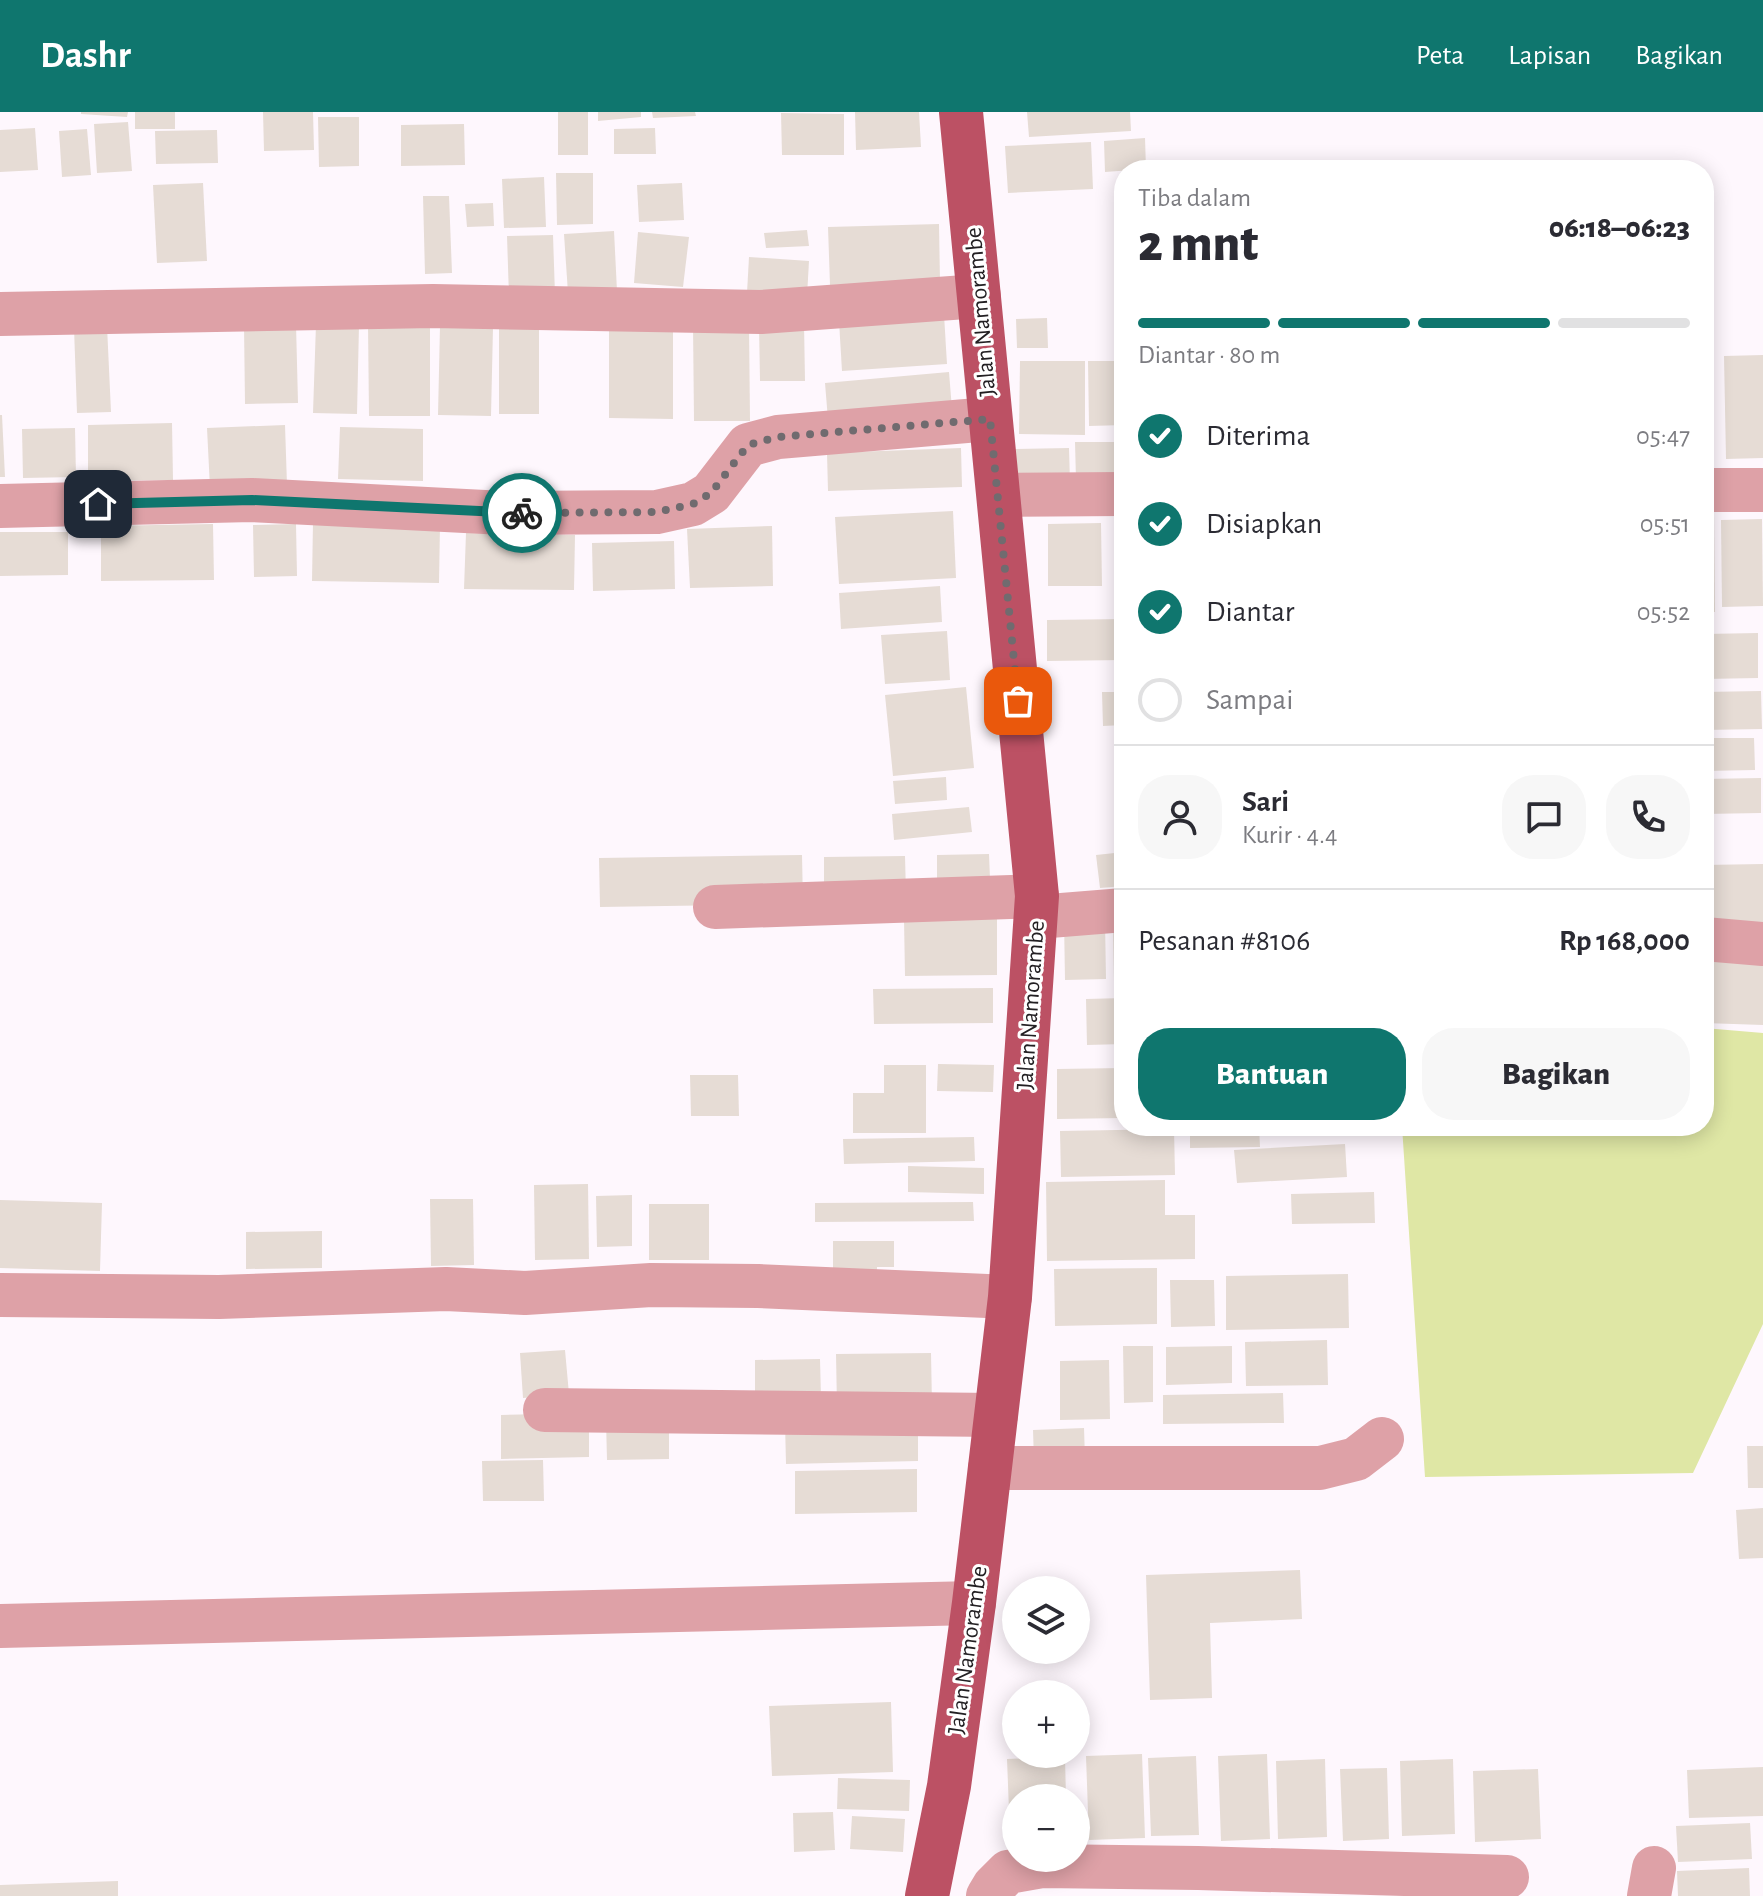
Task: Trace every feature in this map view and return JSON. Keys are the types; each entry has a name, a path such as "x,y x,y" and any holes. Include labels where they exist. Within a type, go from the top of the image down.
{"main road":[{"name":"Jalan Namorambe","path":"927,1896 949,1786 1010,1297 1037,906 961,112"}],"street":[{"path":"0,314 433,306 761,312 979,296"},
{"path":"0,506 252,500 504,513 657,512 693,504 711,493 748,445 756,442 778,437 990,419"},
{"path":"1714,490 1763,490"},
{"path":"999,495 1114,494"},
{"path":"715,907 1037,906 1114,910"},
{"path":"1714,940 1763,944"},
{"path":"0,1295 219,1297 446,1289 525,1293 651,1285 758,1286 1010,1297"},
{"path":"545,1410 996,1415"},
{"path":"990,1468 1320,1468 1356,1459 1382,1439"},
{"path":"0,1626 974,1603"},
{"path":"988,1896 1008,1872 1042,1866 1507,1877"}],"green space":[{"path":"1714,1029 1763,1033 1763,1324 1693,1473 1425,1477 1403,1136 1714,1136"}],"building":[{"path":"81,112 128,112 127,117"},
{"path":"135,112 175,112 175,129 135,129"},
{"path":"263,112 313,112 314,150 264,151"},
{"path":"558,112 588,112 588,155 558,155"},
{"path":"598,112 641,112 641,117 598,121"},
{"path":"652,112 695,112 696,116 653,118"},
{"path":"855,112 919,112 921,147 856,150"},
{"path":"1027,112 1130,112 1131,131 1029,137"},
{"path":"781,113 844,114 844,155 782,155"},
{"path":"318,117 359,117 359,166 319,167"},
{"path":"128,122 132,171 97,173 94,124"},
{"path":"464,124 465,165 401,166 401,125"},
{"path":"35,128 38,170 0,172 0,130"},
{"path":"655,128 656,154 614,154 614,129"},
{"path":"87,129 91,175 62,177 59,131"},
{"path":"217,130 218,163 156,164 155,131"},
{"path":"1145,138 1146,160 1114,160 1114,171 1105,172 1104,141"},
{"path":"1091,142 1093,189 1008,193 1005,146"},
{"path":"556,173 593,173 593,224 557,225"},
{"path":"544,177 546,227 504,228 502,179"},
{"path":"203,183 207,261 157,263 153,185"},
{"path":"682,183 684,220 639,222 637,185"},
{"path":"423,196 449,196 452,273 425,274"},
{"path":"493,203 494,226 467,227 465,204"},
{"path":"939,224 940,282 830,285 828,227"},
{"path":"807,230 809,246 766,248 764,233"},
{"path":"614,231 617,291 568,293 564,234"},
{"path":"638,232 689,237 683,287 634,283"},
{"path":"553,235 555,295 509,297 507,236"},
{"path":"749,257 809,261 807,296 747,293"},
{"path":"944,315 947,364 842,371 839,321"},
{"path":"1047,318 1048,348 1017,348 1016,319"},
{"path":"430,323 430,416 369,416 368,324"},
{"path":"804,323 805,381 760,381 759,324"},
{"path":"296,324 298,403 245,404 244,325"},
{"path":"316,324 359,325 357,414 313,413"},
{"path":"499,324 539,324 539,414 499,414"},
{"path":"673,324 673,419 609,418 609,325"},
{"path":"693,324 749,324 750,421 694,421"},
{"path":"107,326 111,412 77,413 74,328"},
{"path":"440,326 493,327 491,416 438,415"},
{"path":"1763,355 1763,458 1726,459 1724,356"},
{"path":"1020,361 1085,361 1085,435 1019,434"},
{"path":"1088,361 1114,361 1114,425 1089,426"},
{"path":"949,372 953,422 829,432 825,383"},
{"path":"2,415 5,477 0,477"},
{"path":"172,423 173,480 88,481 88,425"},
{"path":"285,425 287,485 210,488 207,428"},
{"path":"340,427 423,429 423,481 338,479"},
{"path":"75,428 76,477 23,478 22,429"},
{"path":"1075,442 1114,442 1114,479 1076,480"},
{"path":"961,448 962,487 828,491 827,453"},
{"path":"1069,448 1070,482 1015,483 1015,449"},
{"path":"1714,508 1715,612 1714,612"},
{"path":"953,511 956,578 839,584 835,517"},
{"path":"1762,519 1763,606 1722,607 1721,520"},
{"path":"313,522 440,525 439,583 312,581"},
{"path":"1101,523 1102,586 1048,586 1048,524"},
{"path":"213,524 214,580 101,581 101,526"},
{"path":"296,524 297,576 254,577 253,525"},
{"path":"772,526 773,586 690,588 687,529"},
{"path":"0,532 68,532 68,575 0,576"},
{"path":"466,533 575,535 574,590 464,589"},
{"path":"674,541 675,589 593,591 592,543"},
{"path":"940,586 942,622 841,629 839,593"},
{"path":"1114,619 1114,660 1047,661 1047,620"},
{"path":"947,631 950,680 885,684 881,635"},
{"path":"1758,633 1758,678 1714,679 1714,634"},
{"path":"966,687 974,768 893,776 885,695"},
{"path":"1761,691 1762,729 1714,730 1714,692"},
{"path":"1102,692 1114,692 1114,725 1103,726"},
{"path":"1714,738 1754,738 1755,770 1714,771"},
{"path":"946,777 947,800 895,804 893,781"},
{"path":"1761,778 1761,813 1714,814 1714,779"},
{"path":"969,807 972,832 894,840 892,814"},
{"path":"1114,853 1114,887 1100,888 1096,855"},
{"path":"989,854 990,879 937,880 937,855"},
{"path":"802,855 803,904 600,907 599,858"},
{"path":"905,856 906,894 824,895 824,857"},
{"path":"1763,864 1763,935 1714,936 1714,865"},
{"path":"997,918 997,975 905,976 904,919"},
{"path":"1064,920 1105,920 1106,979 1065,980"},
{"path":"1714,953 1763,955 1763,1025 1714,1023"},
{"path":"993,988 993,1023 874,1024 873,989"},
{"path":"1114,998 1114,1044 1087,1045 1086,999"},
{"path":"938,1064 994,1065 993,1092 937,1091"},
{"path":"884,1065 926,1065 926,1133 853,1133 853,1093 884,1093"},
{"path":"1114,1068 1114,1118 1057,1119 1057,1069"},
{"path":"690,1075 738,1075 739,1116 691,1116"},
{"path":"1114,1130 1114,1136 1174,1136 1175,1175 1061,1177 1060,1131"},
{"path":"1190,1136 1259,1136 1260,1147 1190,1148"},
{"path":"974,1137 975,1161 844,1164 843,1139"},
{"path":"1345,1144 1347,1177 1237,1183 1234,1150"},
{"path":"908,1166 984,1168 984,1194 908,1192"},
{"path":"1165,1180 1165,1215 1195,1215 1195,1259 1047,1261 1046,1182"},
{"path":"588,1184 589,1259 535,1260 534,1185"},
{"path":"1374,1192 1375,1223 1292,1224 1291,1194"},
{"path":"632,1195 632,1246 597,1247 596,1196"},
{"path":"430,1199 473,1199 474,1265 431,1266"},
{"path":"0,1200 102,1203 100,1271 0,1268"},
{"path":"973,1202 974,1221 815,1222 815,1203"},
{"path":"649,1204 709,1204 709,1260 649,1260"},
{"path":"322,1231 322,1268 246,1269 246,1232"},
{"path":"833,1241 894,1241 894,1267 877,1267 877,1286 833,1286"},
{"path":"1157,1268 1157,1324 1055,1326 1054,1269"},
{"path":"1348,1274 1349,1328 1226,1330 1226,1276"},
{"path":"1170,1280 1214,1280 1215,1326 1171,1327"},
{"path":"1327,1340 1328,1385 1246,1386 1245,1342"},
{"path":"1123,1346 1153,1346 1153,1402 1124,1403"},
{"path":"1232,1346 1232,1383 1166,1385 1166,1347"},
{"path":"565,1350 569,1394 523,1398 520,1353"},
{"path":"931,1353 932,1405 837,1407 836,1354"},
{"path":"820,1359 821,1398 755,1399 755,1360"},
{"path":"1109,1360 1110,1419 1060,1420 1060,1361"},
{"path":"1283,1393 1284,1423 1163,1424 1163,1395"},
{"path":"589,1413 589,1457 501,1459 501,1415"},
{"path":"669,1419 669,1459 607,1460 606,1420"},
{"path":"918,1421 918,1461 786,1464 785,1423"},
{"path":"1084,1428 1085,1460 1034,1461 1033,1430"},
{"path":"1747,1446 1763,1446 1763,1488 1748,1488"},
{"path":"543,1460 544,1501 483,1501 482,1461"},
{"path":"917,1469 917,1512 795,1514 795,1471"},
{"path":"1763,1508 1763,1558 1739,1559 1736,1510"},
{"path":"1300,1570 1302,1619 1210,1623 1212,1698 1150,1700 1146,1575"},
{"path":"891,1702 893,1772 772,1776 769,1706"},
{"path":"1142,1754 1145,1838 1090,1840 1090,1784 1087,1784 1086,1768 1090,1768 1090,1756"},
{"path":"1267,1754 1270,1839 1221,1841 1218,1756"},
{"path":"1196,1756 1199,1835 1151,1836 1148,1758"},
{"path":"1325,1759 1327,1837 1278,1839 1276,1761"},
{"path":"1453,1759 1455,1834 1402,1836 1400,1761"},
{"path":"1763,1767 1763,1816 1689,1818 1687,1770"},
{"path":"1007,1768 1065,1768 1066,1784 1008,1784"},
{"path":"1387,1768 1389,1839 1343,1841 1340,1769"},
{"path":"1538,1769 1541,1839 1475,1842 1473,1771"},
{"path":"838,1778 910,1780 909,1811 837,1809"},
{"path":"833,1812 835,1850 794,1852 793,1813"},
{"path":"852,1816 905,1819 903,1852 850,1849"},
{"path":"1750,1823 1752,1859 1678,1862 1676,1826"},
{"path":"1749,1868 1750,1896 1678,1896 1677,1871"},
{"path":"118,1881 118,1896 0,1896 0,1885"}],"way so far":[{"path":"522,513 657,512 693,504 711,493 748,445 756,442 778,437 990,419 1018,701"}],"route":[{"path":"98,504 252,500 522,513"}]}
